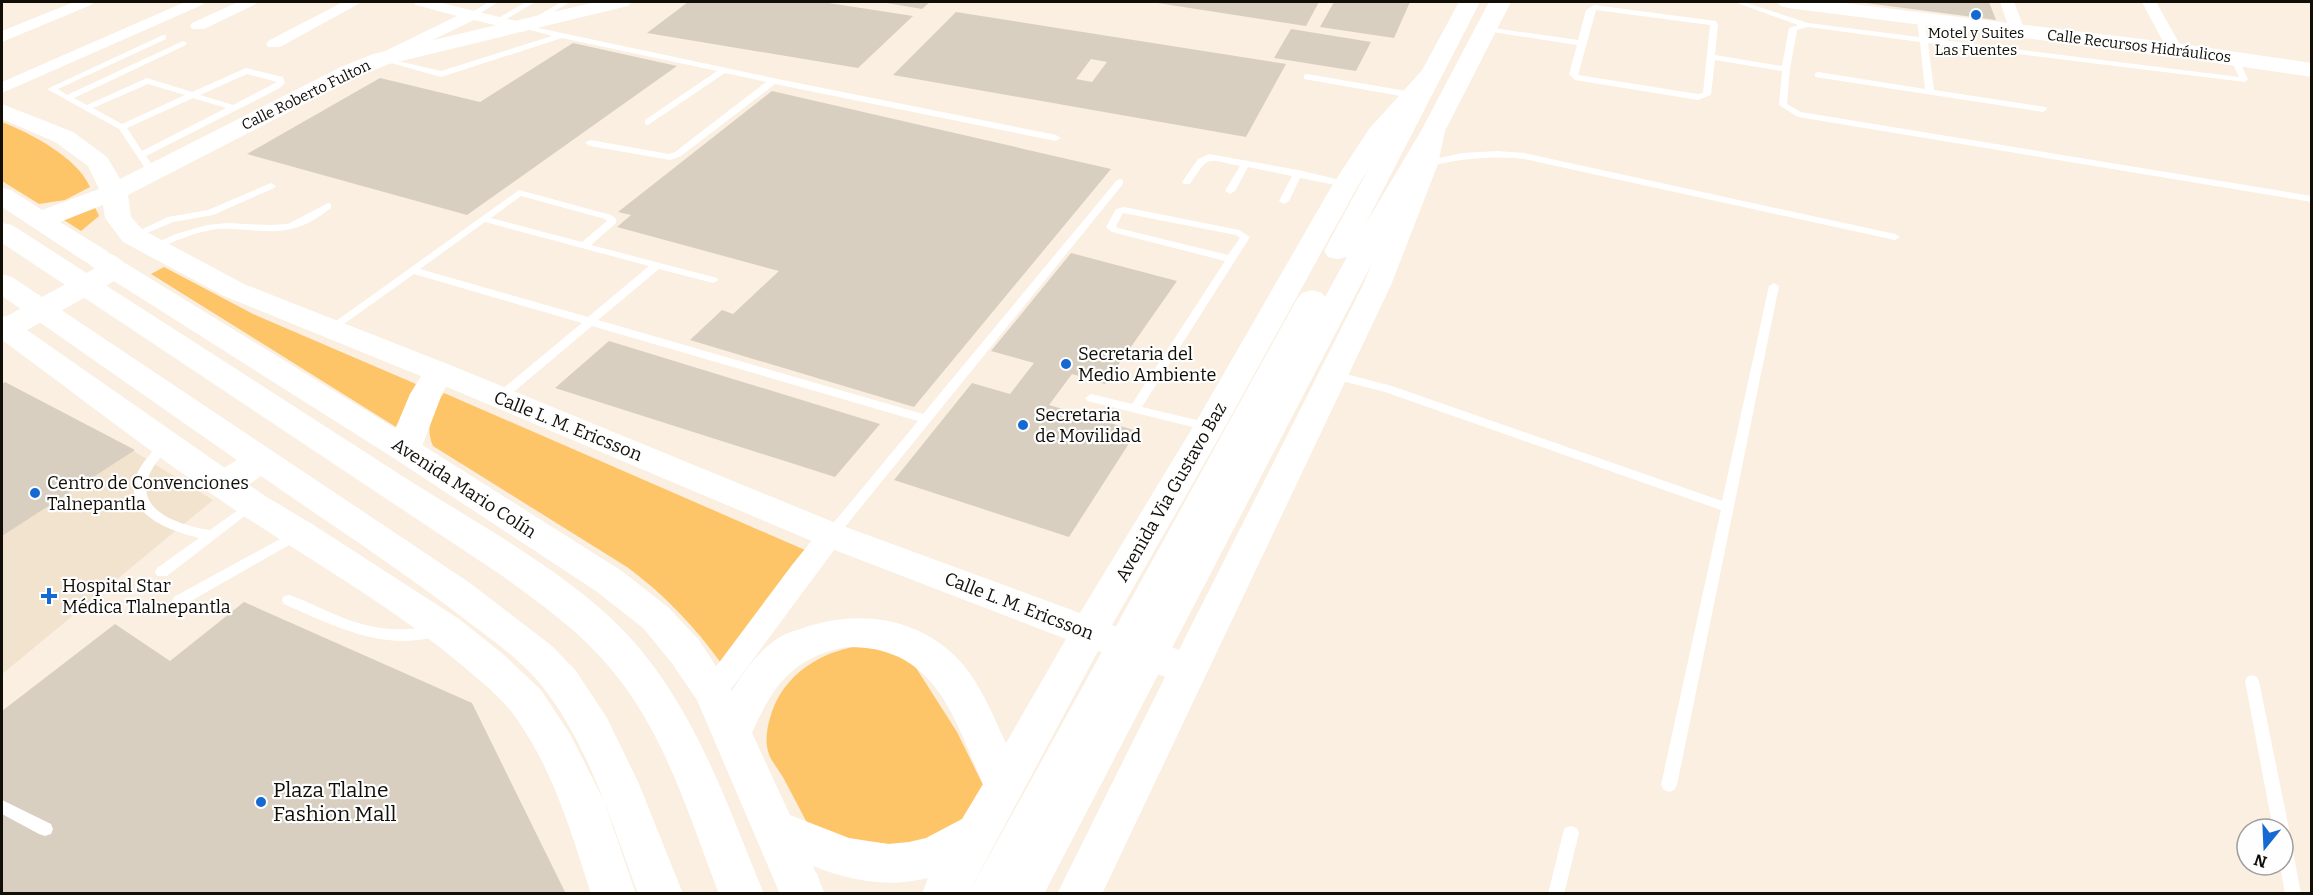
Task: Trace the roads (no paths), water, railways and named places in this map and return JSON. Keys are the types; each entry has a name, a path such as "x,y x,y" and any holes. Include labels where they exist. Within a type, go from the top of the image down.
{"main road":[{"name":"Calle Roberto Fulton","path":"40,220 114,192 147,163 381,59 621,2"},
{"name":"Avenida Via Gustavo Baz","path":"990,894 1396,144 1469,2"},
{"path":"1020,894 1369,242 1433,131 1500,2"},
{"name":"Calle Recursos Hidráulicos","path":"1788,2 1923,29 2017,31 2175,50 2312,70"},
{"name":"Avenida Via Gustavo Baz","path":"944,894 1089,632 1209,427 1346,184 1378,134 1434,71"},
{"name":"Calle L. M. Ericsson","path":"2,111 64,136 98,162 114,192 118,218 143,241 234,290 439,372 831,535 1190,670"},
{"path":"1079,894 1377,285 1425,164 1433,131"},
{"name":"Avenida Mario Colín","path":"2,196 40,220 91,271 517,567 587,620 626,659 677,738 742,894"},
{"name":"Avenida Mario Colín","path":"2,231 91,271 404,449 609,581 647,610 685,651 713,692 802,892"},
{"path":"11,312 143,241"},
{"path":"11,312 166,443 253,505 300,533 446,630 490,666 527,702 556,746 583,801 614,894"},
{"path":"11,312 260,461 457,593 526,646 561,681 594,733 661,894"},
{"path":"404,449 426,394 439,372"},
{"path":"224,484 260,461"},
{"path":"731,734 747,699 766,673 793,648 827,635 865,630 923,649 945,671 962,698 1005,787"},
{"path":"774,829 826,852 868,864 899,864 929,858 978,833"}],"street":[{"path":"2,37 86,2"},
{"path":"2,88 197,2"},
{"path":"198,26 249,2"},
{"path":"274,44 354,2"},
{"path":"421,2 523,27"},
{"path":"2007,2 2017,31"},
{"path":"2149,2 2175,50"},
{"path":"381,59 471,15"},
{"path":"713,692 831,535"}],"lane":[{"path":"471,15 494,2"},
{"path":"496,21 531,2"},
{"path":"523,27 566,2"},
{"path":"1738,2 1808,25"},
{"path":"1601,7 1713,23 1711,57 1707,95 1698,97 1575,77 1573,74 1590,10 1601,7"},
{"path":"2234,58 2244,79 2242,80 1923,29 1808,25 1793,28 1786,69 1784,105 1798,114 2312,199"},
{"path":"523,27 723,71 1056,138"},
{"path":"1486,29 1580,43"},
{"path":"1923,29 1930,92"},
{"path":"381,59 441,74 565,35"},
{"path":"122,127 246,71 280,80 281,83 234,108 147,163 122,127 51,89 164,37"},
{"path":"68,98 183,43"},
{"path":"1711,57 1786,69"},
{"path":"648,122 723,71"},
{"path":"1818,75 2043,109"},
{"path":"1307,77 1412,95"},
{"path":"87,108 147,81 234,108"},
{"path":"590,143 670,157 678,154 773,81"},
{"path":"1425,164 1466,154 1492,152 1524,156 1895,237"},
{"path":"1187,182 1205,158 1246,163 1346,184"},
{"path":"1230,191 1246,163"},
{"path":"1284,201 1298,173"},
{"path":"831,535 1120,182"},
{"path":"143,241 171,219 210,213 231,206 271,186"},
{"path":"330,329 519,193 608,217 612,221 586,244"},
{"path":"143,241 226,226 259,229 292,227 310,219 328,206"},
{"path":"1135,409 1231,259 1245,237 1239,233 1124,210 1119,211 1111,224 1114,230 1231,259"},
{"path":"484,219 586,244 713,280"},
{"path":"499,398 658,264"},
{"path":"413,270 925,419"},
{"path":"1669,785 1774,286"},
{"path":"1334,375 1388,389 1728,508"},
{"path":"1091,398 1209,427"},
{"path":"166,443 143,474 141,501 151,514 164,521 193,533 212,535"},
{"path":"162,572 253,505"},
{"path":"179,601 300,533"},
{"path":"289,600 347,624 384,635 410,636 446,630"},
{"path":"2252,681 2279,817"},
{"path":"2,807 45,829"},
{"path":"1556,894 1571,833"},
{"path":"2290,877 2293,894"}],"place":[{"name":"Motel y Suites Las Fuentes","path":"1976,15"},
{"name":"Secretaria del Medio Ambiente","path":"1066,364"},
{"name":"Secretaria de Movilidad","path":"1023,425"},
{"name":"Centro de Convenciones Talnepantla","path":"35,493"},
{"name":"Hospital Star Médica Tlalnepantla","path":"49,596"},
{"name":"Plaza Tlalne Fashion Mall","path":"261,802"}]}
